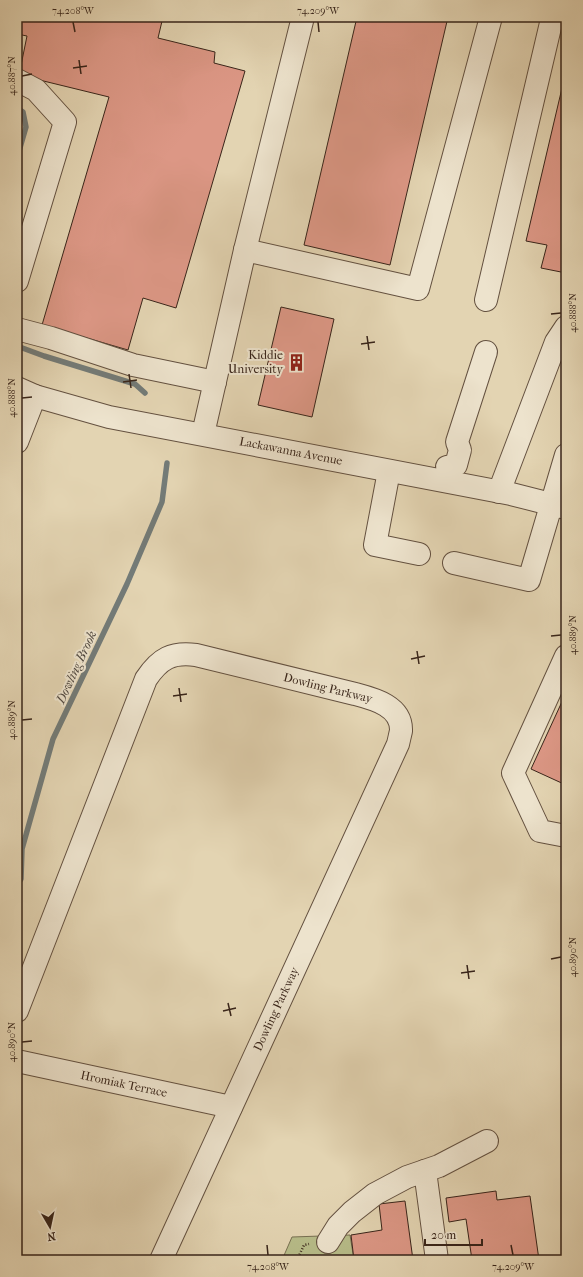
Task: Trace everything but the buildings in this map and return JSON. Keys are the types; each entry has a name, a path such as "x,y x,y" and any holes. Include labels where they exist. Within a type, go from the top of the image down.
{"street":[{"path":"203,434 245,250 303,17"},
{"path":"245,250 418,289 491,17"},
{"path":"486,300 550,17"},
{"path":"17,80 36,90 65,122 17,282"},
{"path":"499,492 556,342 566,327"},
{"path":"17,329 51,338 133,365 215,382"},
{"path":"445,474 443,460 449,444 457,442 486,352"},
{"path":"17,442 26,392"},
{"name":"Lackawanna Avenue","path":"26,392 109,417 389,471 445,474 499,492 558,506"},
{"path":"454,563 529,580 558,506 566,456"},
{"path":"389,471 375,544 419,554"},
{"name":"Dowling Parkway","path":"17,1011 146,679 154,667 164,660 174,656 185,654 196,655 377,700 389,707 398,719 401,730 398,744 161,1260"},
{"path":"566,656 513,773 540,831 566,836"},
{"name":"Hromiak Terrace","path":"17,1061 231,1108"},
{"path":"328,1242 338,1226 352,1212 375,1194 407,1177 439,1166 487,1141"},
{"path":"425,1171 436,1260"}],"green space":[{"path":"350,1235 354,1260 282,1260 292,1237"}],"waterway":[{"name":"Dowling Brook","path":"17,108 23,112 26,127 17,158"},
{"name":"Dowling Brook","path":"17,346 44,356 135,384 145,393"},
{"name":"Dowling Brook","path":"17,885 21,879 22,849 53,739 127,584 162,502 167,463"}],"place":[{"name":"Kiddie University","path":"296,362"}]}
